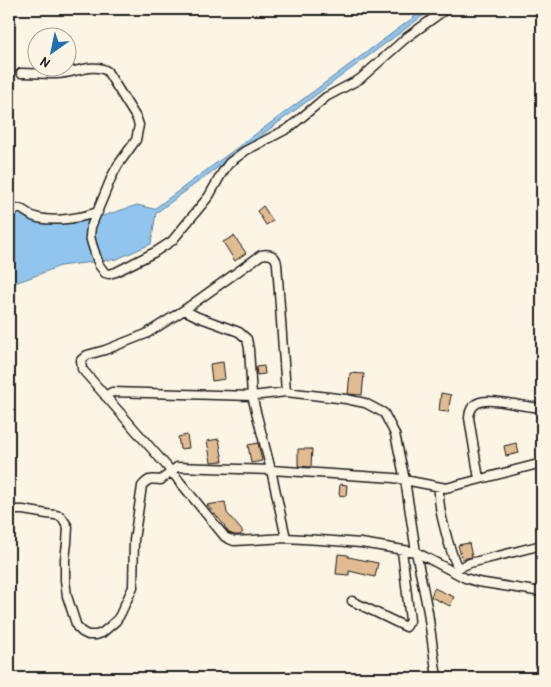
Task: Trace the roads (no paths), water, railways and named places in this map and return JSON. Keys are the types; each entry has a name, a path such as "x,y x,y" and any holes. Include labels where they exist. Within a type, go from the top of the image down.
{"street":[{"path":"21,73 58,74 87,68 102,68 132,109 139,125 136,140 112,176 91,227 90,236 99,265 105,273 109,274 155,252 172,241 208,196 229,163 245,151 289,128 326,97 360,79 406,38 446,9"},
{"path":"9,210 21,208 39,218 60,219 84,217 98,212"},
{"path":"286,392 277,261 268,254 261,255 184,310 146,334 87,355 81,360 82,369 229,540 286,538 361,543 416,552 455,570 465,578 478,582 542,592"},
{"path":"184,310 239,332 247,339 252,396 286,538"},
{"path":"105,396 112,392 252,396 286,392 346,398 365,403 384,413 395,434 405,480 416,552 428,612 437,678"},
{"path":"479,479 469,418 469,412 472,407 479,402 488,400 542,408"},
{"path":"9,510 23,510 55,515 63,519 68,527 65,566 68,596 78,627 88,635 96,635 102,633 116,621 133,587 134,540 142,486 151,479 161,480 177,467 270,470 394,478 446,488 542,463"},
{"path":"439,487 440,514 455,570"},
{"path":"455,570 542,545"},
{"path":"352,601 406,627 410,621 402,550"}],"water":[{"path":"425,9 432,9 156,213 151,244 117,259 60,266 9,285 9,214 19,211 50,222 69,223 103,216 137,205 154,209"}]}
